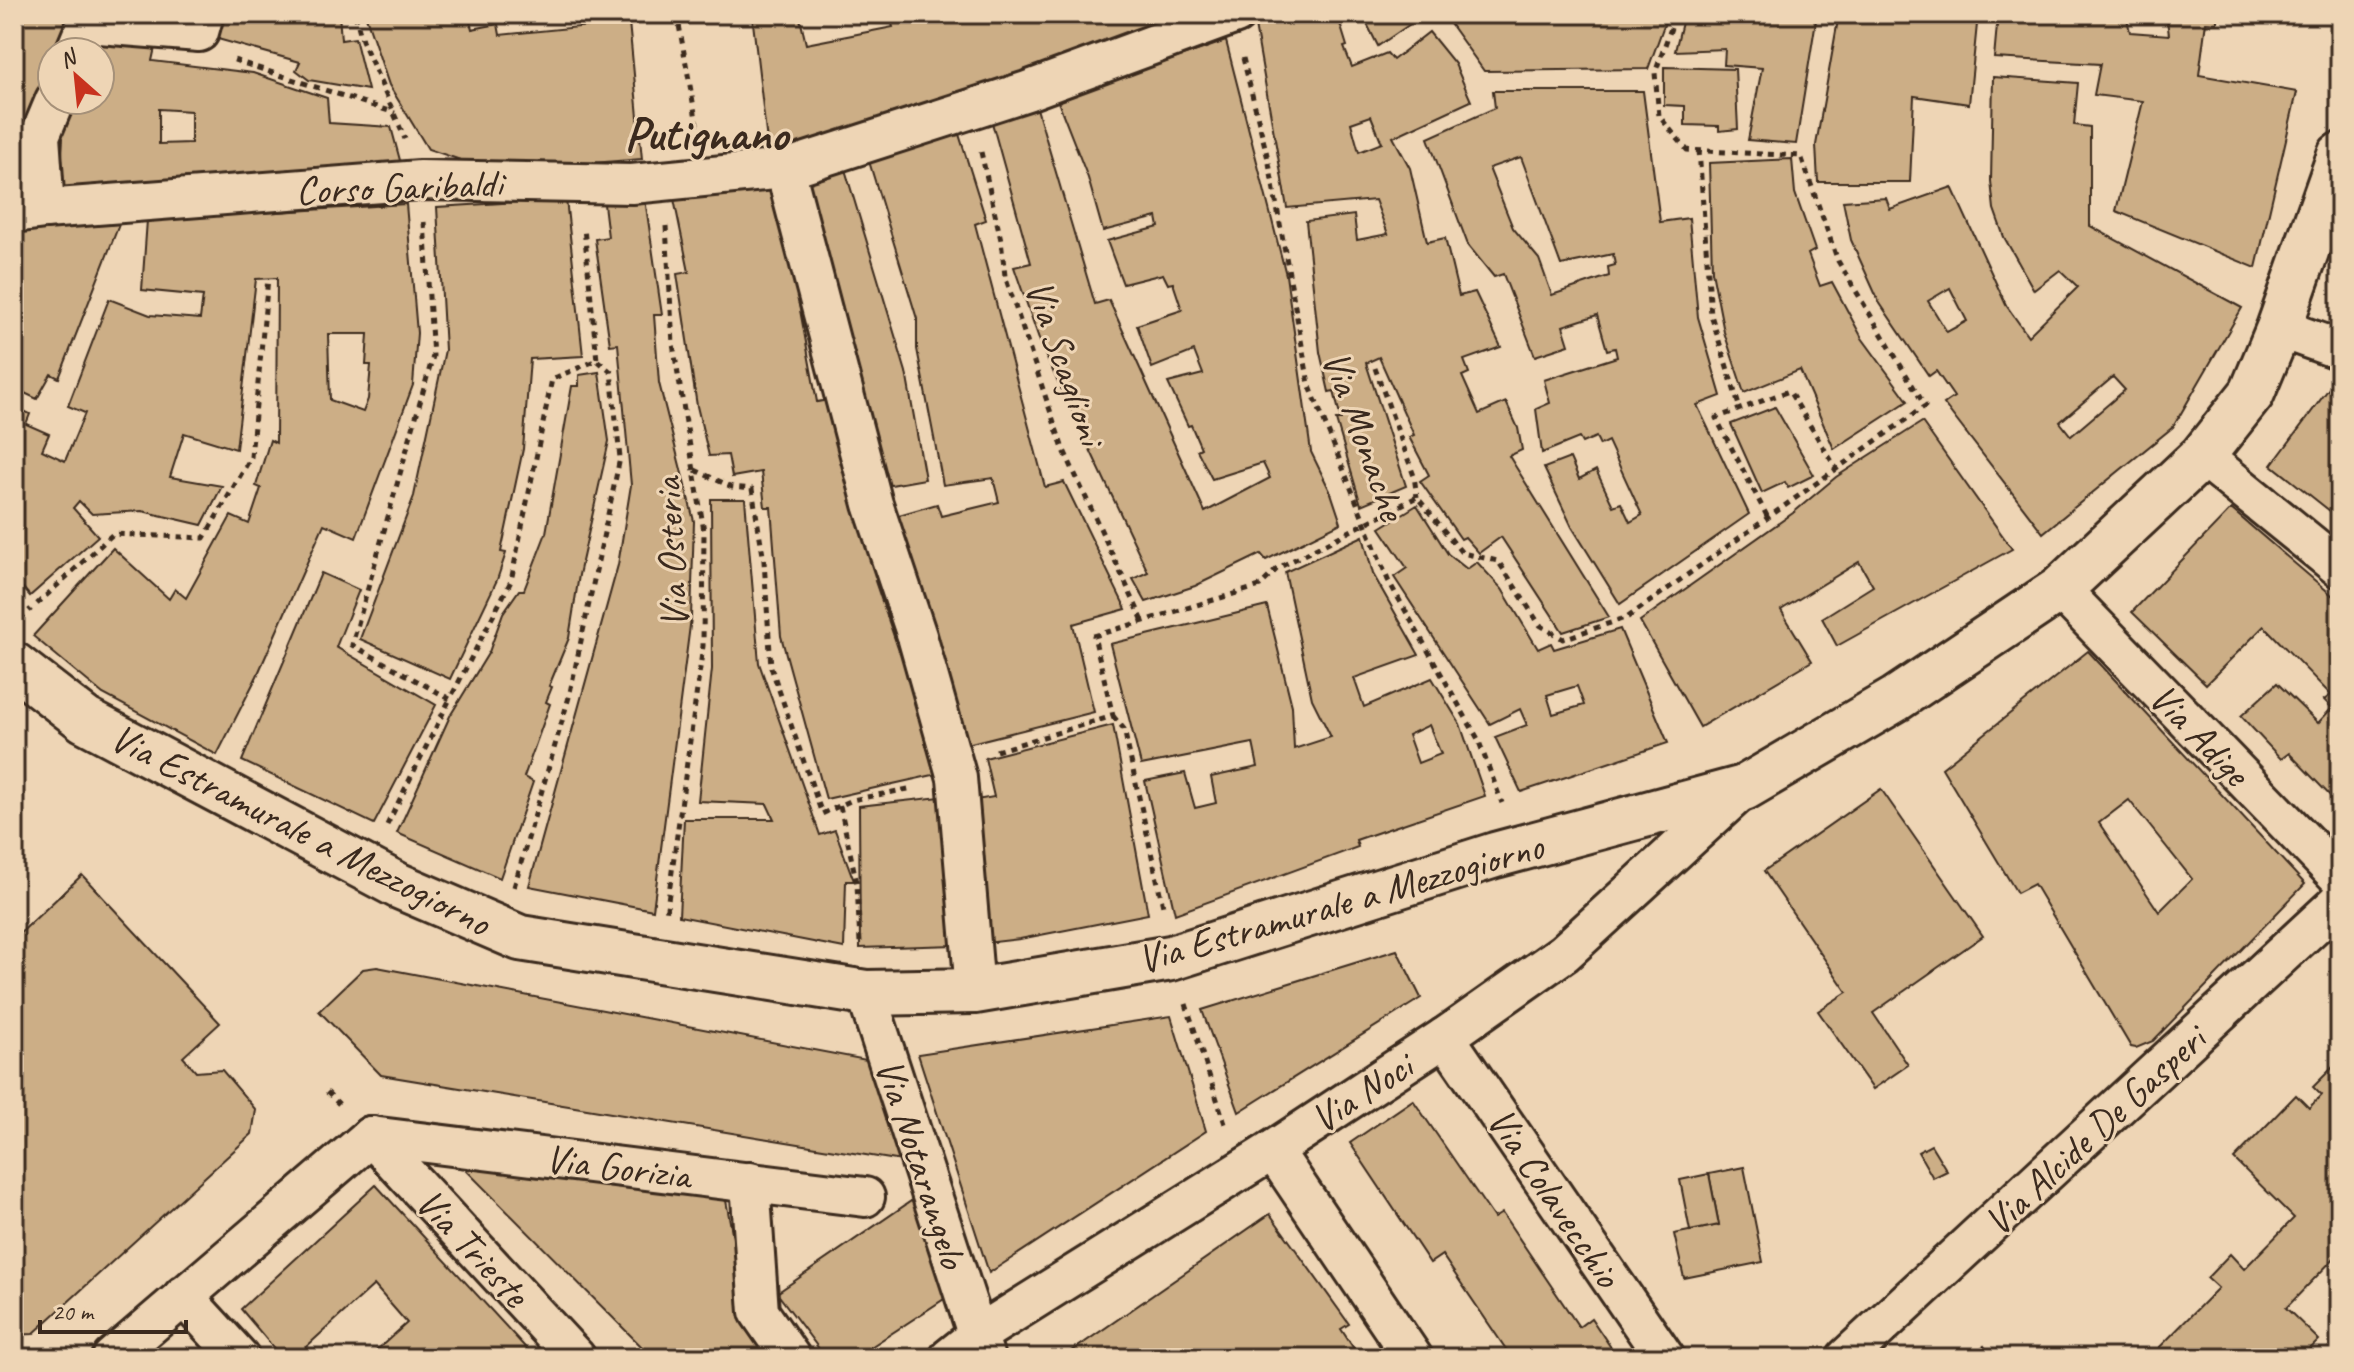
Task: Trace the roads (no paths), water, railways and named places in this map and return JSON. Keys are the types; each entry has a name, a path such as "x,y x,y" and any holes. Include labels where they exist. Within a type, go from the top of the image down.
{"street":[{"name":"Corso Garibaldi","path":"30,211 420,180 632,184 785,169 1027,91 1234,15"},
{"path":"90,36 202,23"},
{"path":"30,211 40,136 48,116"},
{"name":"Via Estramurale a Mezzogiorno","path":"14,665 85,720 399,886 520,938 866,993 975,991 1181,956 1495,855 1744,788 1896,699 2060,589 2202,456 2252,393 2279,328 2340,155"},
{"path":"785,169 873,504 917,636 957,778 975,991"},
{"path":"2279,328 2340,350"},
{"path":"2202,456 2340,568"},
{"name":"Via Adige","path":"2060,589 2340,878"},
{"name":"Via Noci","path":"949,1358 982,1346 1241,1170 1445,1037 1564,953 1744,788"},
{"name":"Via Alcide De Gasperi","path":"1846,1358 2340,901"},
{"name":"Via Notarangelo","path":"866,993 982,1346"},
{"name":"Via Colavecchio","path":"1445,1037 1665,1358"},
{"path":"112,1358 371,1136"},
{"name":"Via Gorizia","path":"371,1136 865,1197"},
{"name":"Via Trieste","path":"371,1136 576,1358"},
{"path":"1273,1150 1413,1358"},
{"path":"750,1182 759,1312 791,1358"},
{"path":"183,1296 240,1358"}],"district":[{"name":"Putignano","path":"706,133"}]}
